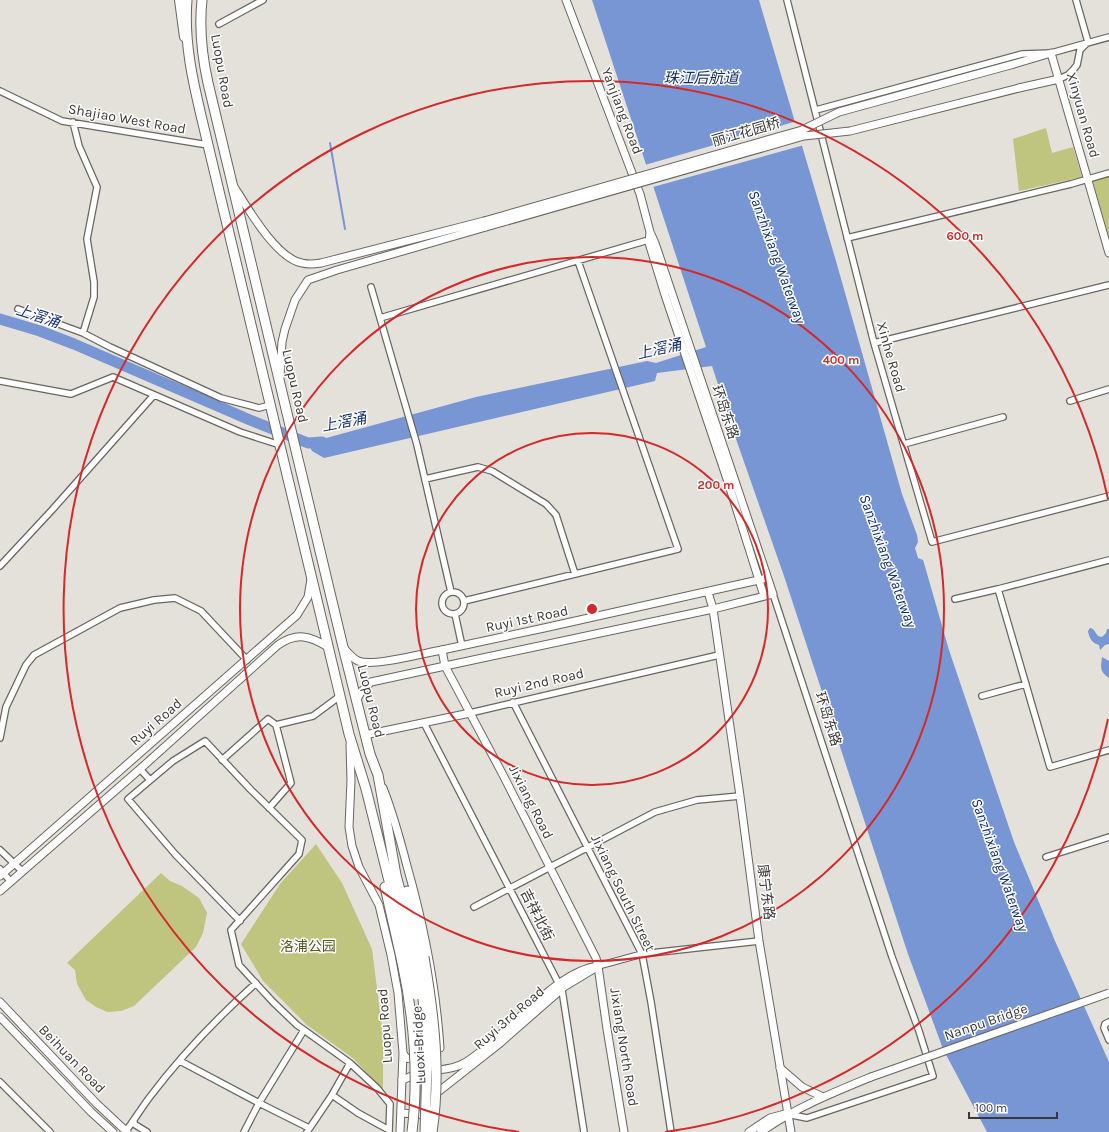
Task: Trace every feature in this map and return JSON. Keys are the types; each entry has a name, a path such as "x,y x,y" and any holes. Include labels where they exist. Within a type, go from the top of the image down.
{"highway":[{"name":"Luopu Road","path":"187,0 186,40 192,75 349,734"},
{"name":"Luopu Road","path":"202,0 201,34 203,58 231,183 280,381 342,647 370,754 378,775"},
{"path":"349,734 358,780 413,960"},
{"path":"378,775 413,960"},
{"name":"Luoxi Bridge","path":"412,1132 415,1094 412,1019 413,960"},
{"name":"Luoxi Bridge","path":"413,960 420,1034 422,1093 420,1132"},
{"name":"Luoxi Bridge","path":"413,960 425,1015 427,1064 425,1132"},
{"name":"Luoxi Bridge","path":"413,960 433,1016 436,1050 436,1083 433,1132"}],"main road":[{"path":"179,0 180,17 192,75"}],"street":[{"path":"219,24 263,0"},
{"name":"Yanjiang Road","path":"566,0 640,194 650,232 655,243 694,372"},
{"name":"Xinhe Road","path":"787,0 874,343 932,542 1109,496"},
{"path":"1076,0 1088,42"},
{"path":"816,110 1022,54 1052,53 1109,37"},
{"path":"1059,79 1068,75 1077,65 1080,50 1088,42"},
{"name":"丽江花园桥","path":"485,224 802,130 839,112 1052,53"},
{"name":"Xinyuan Road","path":"1052,53 1109,253"},
{"name":"丽江花园桥","path":"485,224 804,136 850,131 1059,79"},
{"name":"Shajiao West Road","path":"0,91 62,121 208,145"},
{"path":"73,122 79,146 97,186 87,239 94,282 94,297 83,332"},
{"path":"847,238 1109,173"},
{"path":"231,183 254,219 270,240 292,259 301,263 321,263 485,224"},
{"path":"280,381 282,342 285,329 295,300 308,280 485,224"},
{"path":"380,318 646,241"},
{"path":"464,601 678,549 578,261"},
{"path":"874,343 1109,285"},
{"path":"371,287 415,438 451,592"},
{"path":"18,309 83,332 110,347 221,398 259,408 270,405"},
{"name":"环岛东路","path":"694,372 773,594 892,957 919,1031 933,1076 807,1118 787,1114"},
{"name":"环岛东路","path":"694,372 759,580"},
{"path":"0,381 71,394 112,378 240,432 280,445"},
{"path":"1070,401 1109,389"},
{"path":"0,566 154,395"},
{"path":"904,444 1003,417"},
{"path":"425,479 478,467 492,471 546,504 556,515 575,574"},
{"path":"954,599 1109,560"},
{"name":"Ruyi Road","path":"1,873 14,864 297,615 308,597 311,575"},
{"name":"Ruyi 1st Road","path":"342,647 357,660 371,663 462,646 767,578"},
{"path":"759,580 764,596"},
{"path":"998,589 1050,767 1109,750"},
{"path":"451,592 459,594 464,601 462,609 455,614 447,612 443,605 444,597 451,592"},
{"name":"康宁东路","path":"708,592 713,609 759,940 791,1132"},
{"name":"Ruyi 1st Road","path":"356,701 361,692 371,682 713,609 773,594"},
{"path":"0,738 6,707 26,665 34,655 120,608 154,600 175,598 201,611 247,660"},
{"path":"455,614 462,646"},
{"name":"Ruyi Road","path":"0,891 284,641 300,636 308,637 328,647"},
{"name":"Jixiang Road","path":"442,650 445,666 592,950 598,966"},
{"name":"Ruyi 2nd Road","path":"365,735 470,713 719,655"},
{"path":"982,696 1026,684"},
{"path":"276,725 313,716 340,696"},
{"name":"Jixiang South Street","path":"513,702 642,954 671,1132"},
{"path":"222,760 268,719 276,725 291,783 269,808"},
{"name":"吉祥北街","path":"424,723 560,987 584,1132"},
{"name":"Luopu Road","path":"349,734 351,780 349,827 352,846 359,867 379,905 392,955 401,1019 403,1052 400,1132"},
{"path":"240,921 175,854 128,799 173,760 204,742 302,840 299,854 240,921 231,930 240,965 273,1002 304,1030 350,1063 377,1088 390,1104 389,1131 358,1113 332,1094"},
{"path":"140,769 150,780"},
{"name":"Luopu Road","path":"378,775 395,821 420,914 432,978 440,1049 440,1069 433,1132"},
{"path":"474,907 655,812 697,800 740,796"},
{"path":"1046,856 1109,837"},
{"path":"0,850 22,871"},
{"path":"1,873 11,882"},
{"name":"Ruyi 3rd Road","path":"402,1080 419,1073 456,1067 473,1058 584,969 642,954 759,940"},
{"name":"Jixiang North Road","path":"598,966 624,1132"},
{"path":"127,1132 149,1098 180,1061 233,1004 256,983"},
{"name":"Ruyi 3rd Road","path":"438,1092 499,1044 560,987"},
{"name":"Nanpu Bridge","path":"787,1114 871,1077 1109,992"},
{"name":"Beihuan Road","path":"0,1002 96,1102 127,1132"},
{"name":"Beihuan Road","path":"0,1017 91,1112 113,1132"},
{"path":"1109,1022 1105,1024 1104,1028 1109,1040"},
{"path":"244,1132 259,1103 304,1030"},
{"path":"403,1052 406,1058 414,1060 428,1059 436,1055 440,1049"},
{"path":"180,1061 308,1130 332,1094 350,1063"},
{"path":"780,1068 802,1087 823,1097"},
{"path":"0,1082 50,1132"},
{"path":"400,1113 436,1115"},
{"path":"748,1132 770,1118 787,1114"},
{"path":"761,1132 787,1114"},
{"path":"134,1120 134,1124 147,1132"}],"green space":[{"path":"1046,128 1052,153 1073,147 1082,177 1019,191 1013,139"},
{"path":"1109,173 1109,237 1092,178"},
{"name":"洛浦公园","path":"316,844 342,883 372,949 383,1036 383,1091 354,1059 307,1025 263,981 241,944 280,884"},
{"path":"161,873 170,881 182,886 199,898 207,913 203,933 196,947 134,1006 121,1011 107,1012 86,1000 77,984 75,970 67,963"}],"water":[{"name":"珠江后航道","path":"592,0 759,0 836,261 902,494 917,535 918,542 915,548 918,558 923,560 949,650 1014,842 1055,941 1109,1062 1109,1132 987,1132 943,1049 908,954 784,576 712,366 657,373 655,381 324,458 312,451 308,443 476,397 647,361 656,363 706,347"},
{"path":"1090,628 1093,629 1098,636 1102,637 1106,633 1107,629 1109,629 1109,644 1105,645 1100,650 1099,645 1094,643 1090,638 1088,631"},
{"path":"1102,657 1109,661 1109,678 1102,671"}],"pier":[{"path":"797,121 804,145 653,187 645,165"}],"waterway":[{"path":"330,143 345,229"},
{"name":"上滘涌","path":"0,319 40,331 74,344 250,420 308,443 322,442"}],"water label":[{"name":"Sanzhixiang Waterway","path":"777,257"},
{"name":"Sanzhixiang Waterway","path":"888,561"},
{"name":"Sanzhixiang Waterway","path":"1000,865"}]}
